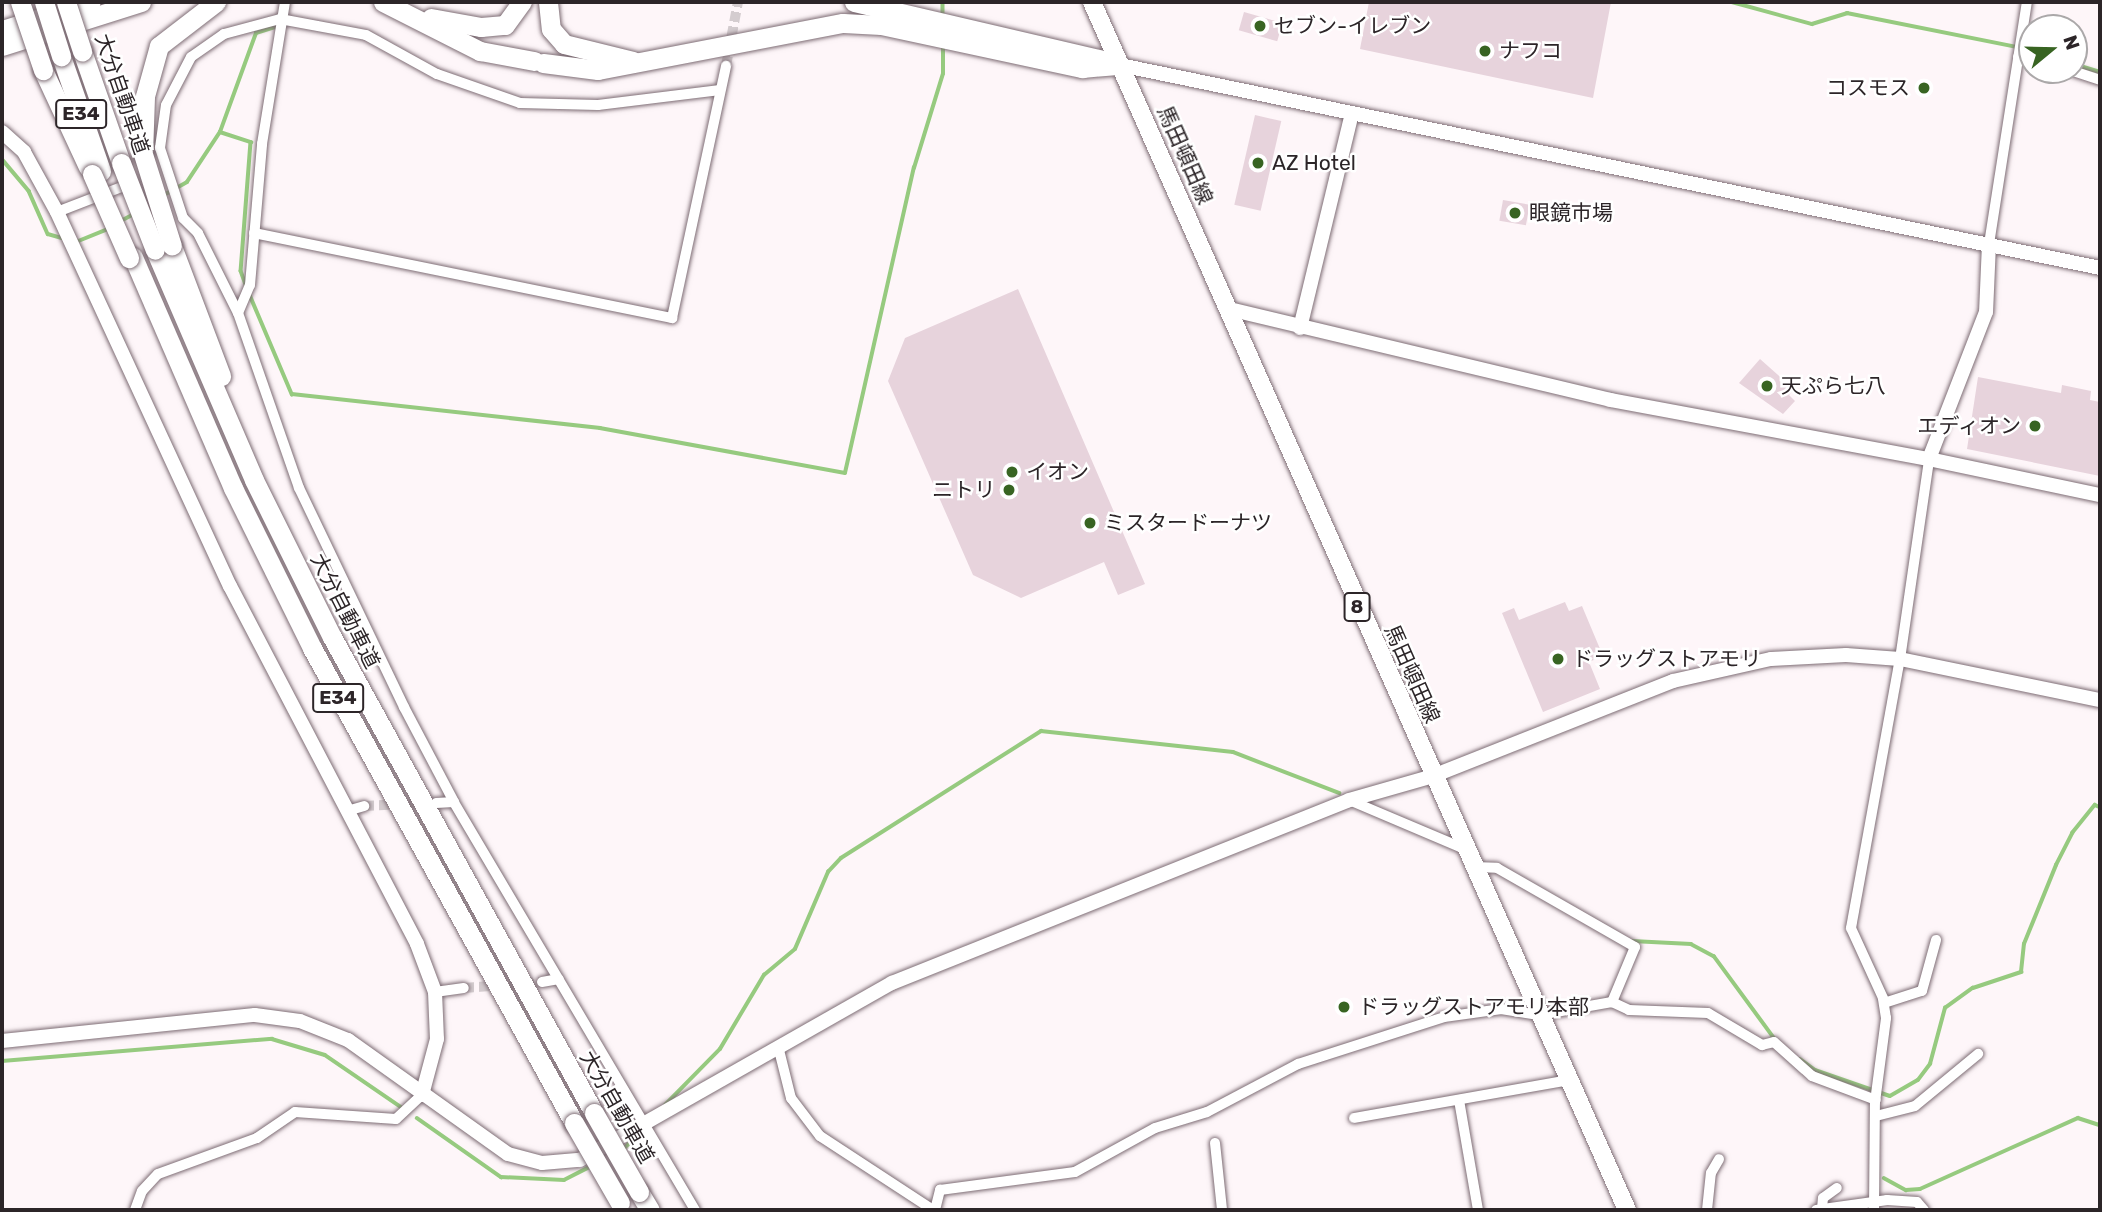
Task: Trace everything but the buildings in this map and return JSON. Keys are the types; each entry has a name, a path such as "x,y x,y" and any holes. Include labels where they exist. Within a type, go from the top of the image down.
{"highway":[{"path":"20,2 43,70 96,172"},
{"name":"E34","path":"44,2 96,172 233,488 312,648 622,1207"},
{"name":"大分自動車道","path":"66,2 121,163 164,248 254,480 332,637 650,1210"},
{"path":"2,30 91,2"},
{"path":"2,46 141,2"},
{"path":"164,248 144,154 145,96 159,46 216,2"},
{"path":"383,2 414,15 480,51 598,70 843,23 881,25 1082,68 1120,65"},
{"path":"414,15 481,27 505,24 522,2"},
{"path":"548,2 551,29 564,44 644,63"},
{"path":"854,2 1120,65"}],"main road":[{"name":"馬田頓田線","path":"1092,2 1626,1210"}],"street":[{"path":"238,313 250,285 280,19 285,2"},
{"path":"695,1210 648,1124 454,802 299,488 238,313 198,233 183,218 164,171 160,148 166,105 191,57 224,34 280,19 366,35 437,74 520,103 598,105 720,90"},
{"path":"1876,1206 1875,1116 1884,1003 1851,928 1900,659 1929,459 1986,312 1989,244 2018,57"},
{"path":"1120,65 2100,268"},
{"path":"254,233 671,318 726,66"},
{"path":"1300,328 1352,113"},
{"path":"2,132 24,152 57,212 230,586 417,944 435,992 437,1039 422,1095 396,1119 295,1112 257,1138 158,1174 142,1191 135,1210"},
{"path":"57,212 164,171"},
{"path":"1229,309 1610,400 1929,459 2100,495"},
{"path":"2,1041 266,1016 300,1021 348,1040 422,1095 508,1153 542,1163 580,1160 648,1124 892,982 1349,800 1433,776 1673,681 1718,669 1814,656 1900,659 2100,700"},
{"path":"1349,800 1465,849"},
{"path":"436,803 454,802"},
{"path":"347,811 364,806"},
{"path":"1473,867 1497,868 1635,947 1612,1002"},
{"path":"1884,1003 1922,991 1936,940"},
{"path":"542,982 559,979"},
{"path":"435,992 464,988"},
{"path":"778,1046 791,1098 820,1136 934,1210 940,1190 1075,1172 1154,1128 1207,1112 1298,1064 1444,1017 1501,1009 1539,1015 1612,1002 1629,1010 1708,1013 1762,1045 1774,1042 1812,1076 1877,1095"},
{"path":"1875,1116 1915,1106 1978,1054"},
{"path":"1354,1118 1569,1080"},
{"path":"1459,1100 1478,1210"},
{"path":"1215,1143 1222,1210"},
{"path":"1707,1210 1711,1173 1719,1159"},
{"path":"1837,1188 1823,1198 1819,1210 1917,1202 1924,1210"}],"waterway":[{"path":"943,2 943,17"},
{"path":"1732,2 1812,24 1847,13 2018,47"},
{"path":"164,195 187,182 220,132 256,33 276,27"},
{"path":"250,295 292,394 600,428 845,473 914,168 943,74 943,46"},
{"path":"2088,68 2100,72"},
{"path":"220,132 251,142 241,271 246,285"},
{"path":"2,159 29,191 48,234 65,239"},
{"path":"119,222 134,214"},
{"path":"76,242 110,228"},
{"path":"665,1105 720,1049 764,975 795,949 828,872 841,858 1041,731 1233,752 1339,793"},
{"path":"1800,1059 1815,1070 1890,1096 1918,1080 1930,1064 1945,1008 1973,988 2021,972 2024,944 2056,865 2072,833 2095,805 2100,807"},
{"path":"1632,941 1691,944 1714,956 1775,1039"},
{"path":"2,1061 272,1039 325,1055 401,1107"},
{"path":"417,1118 501,1177 564,1180 591,1166"},
{"path":"1884,1178 1906,1190 1920,1189 2078,1118 2100,1125"},
{"path":"622,1150 642,1132"}],"tunnel":[{"path":"726,66 738,2"},
{"path":"364,806 424,803"},
{"path":"464,988 542,982"}],"place":[{"name":"セブン-イレブン","path":"1260,26"},
{"name":"ナフコ","path":"1485,51"},
{"name":"コスモス","path":"1924,88"},
{"name":"AZ Hotel","path":"1258,163"},
{"name":"眼鏡市場","path":"1515,213"},
{"name":"天ぷら七八","path":"1767,386"},
{"name":"エディオン","path":"2035,426"},
{"name":"イオン","path":"1012,472"},
{"name":"ニトリ","path":"1009,490"},
{"name":"ミスタードーナツ","path":"1090,523"},
{"name":"ドラッグストアモリ","path":"1558,659"},
{"name":"ドラッグストアモリ本部","path":"1344,1007"}]}
